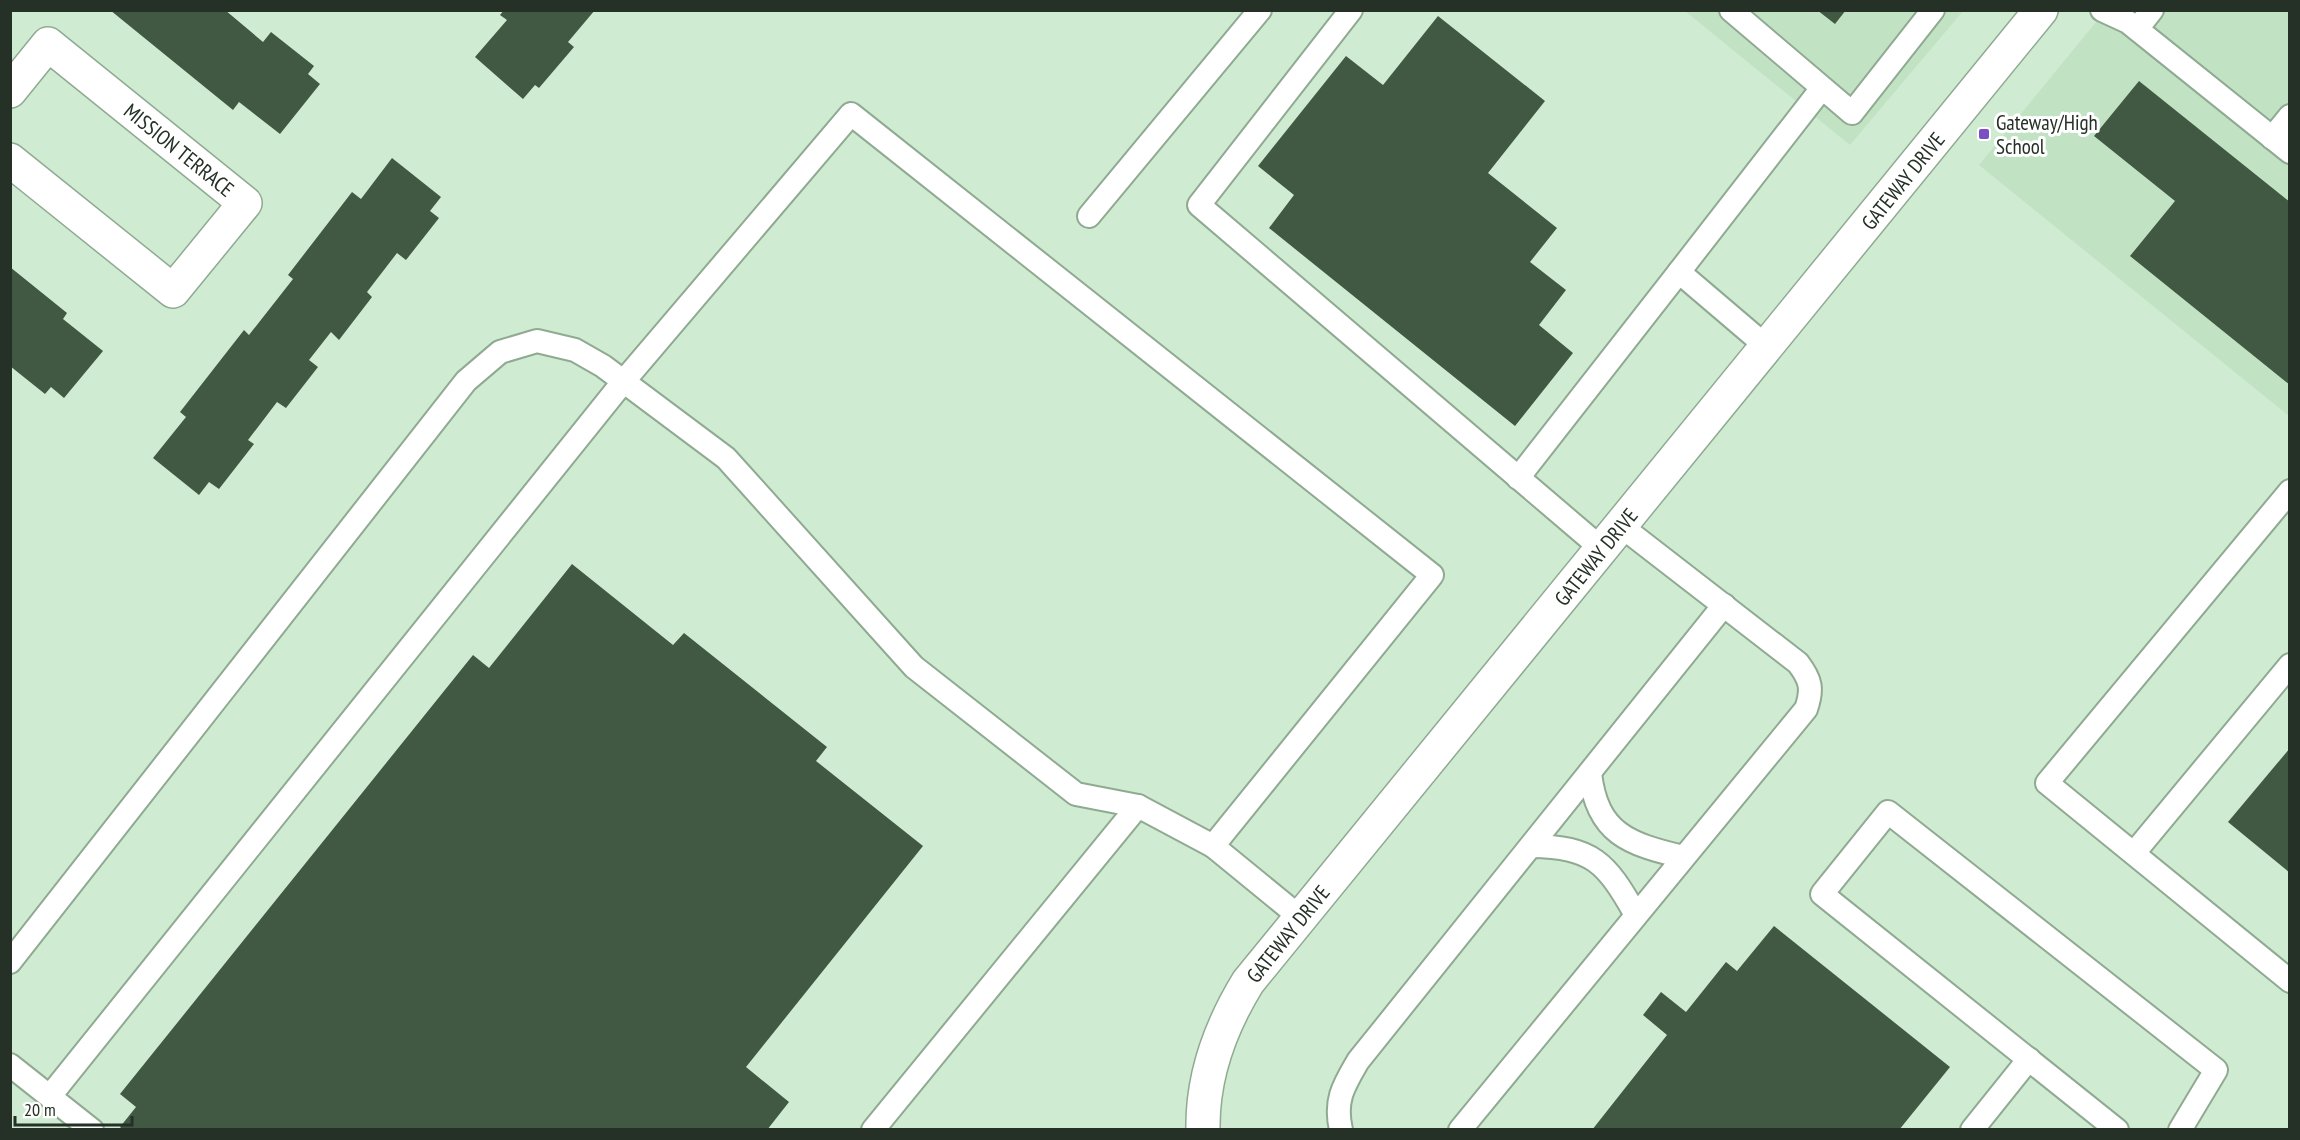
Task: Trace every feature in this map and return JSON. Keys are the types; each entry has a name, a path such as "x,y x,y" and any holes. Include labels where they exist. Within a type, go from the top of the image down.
{"street":[{"name":"GATEWAY DRIVE","path":"1203,1130 1214,1056 1229,1013 1248,982 2041,10"},
{"name":"MISSION TERRACE","path":"10,90 48,44 245,203 173,291 10,160"}],"lane":[{"path":"1089,216 1260,10"},
{"path":"1352,10 1198,205 1518,478 1724,605 1798,663 1808,677 1812,693 1806,709 1460,1130"},
{"path":"1731,10 1851,113 1933,10"},
{"path":"2102,10 2128,22 2289,152"},
{"path":"2137,29 2152,10"},
{"path":"1518,478 1822,88"},
{"path":"50,1096 623,382 851,114 1432,575 1212,846"},
{"path":"2272,138 2289,116"},
{"path":"1679,272 1767,347"},
{"path":"10,962 466,381 500,352 537,341 575,350 603,366 726,458 914,667 1076,794 1138,806 1212,846 1301,918"},
{"path":"2289,491 2047,783 2289,981"},
{"path":"1341,1130 1340,1092 1358,1061 1724,605"},
{"path":"2134,853 2289,665"},
{"path":"1590,773 1593,797 1615,831 1633,844 1683,857"},
{"path":"873,1130 1138,806"},
{"path":"2117,1130 1822,894 1888,813 2216,1070 2180,1130"},
{"path":"1531,846 1563,847 1582,852 1604,867 1620,887 1636,915"},
{"path":"1972,1130 2029,1059"},
{"path":"10,1065 92,1130"}],"shaded area":[{"path":"1685,11 1963,11 1850,145"},
{"path":"2105,11 2289,11 2289,416 1979,165"}],"building":[{"path":"110,10 225,10 263,42 271,32 314,66 308,74 320,84 280,134 239,102 233,110"},
{"path":"504,10 595,10 568,42 574,47 539,88 535,85 523,99 475,57 507,20 500,15"},
{"path":"1817,10 1846,10 1835,24"},
{"path":"1438,16 1545,101 1488,173 1557,228 1530,262 1566,290 1539,325 1573,353 1515,426 1269,228 1294,195 1258,166 1346,56 1383,85"},
{"path":"2139,81 2290,202 2290,385 2130,256 2175,201 2094,136"},
{"path":"392,158 441,197 430,211 439,218 406,260 397,253 367,292 372,297 339,340 331,332 309,360 318,367 286,408 277,402 248,440 254,444 219,489 209,482 199,495 153,458 186,417 180,412 244,330 249,335 293,279 288,275 352,192 361,199"},
{"path":"10,267 67,313 63,319 103,351 64,398 51,387 45,394 10,366"},
{"path":"572,564 673,645 684,633 827,747 816,761 923,846 746,1067 789,1102 767,1130 123,1130 120,1127 136,1107 120,1094 473,655 489,668"},
{"path":"2290,748 2290,873 2228,822"},
{"path":"1774,926 1950,1067 1899,1130 1592,1130 1667,1035 1643,1015 1661,992 1686,1012 1726,962 1737,971"}],"place":[{"name":"Gateway/High School","path":"1984,134"}]}
